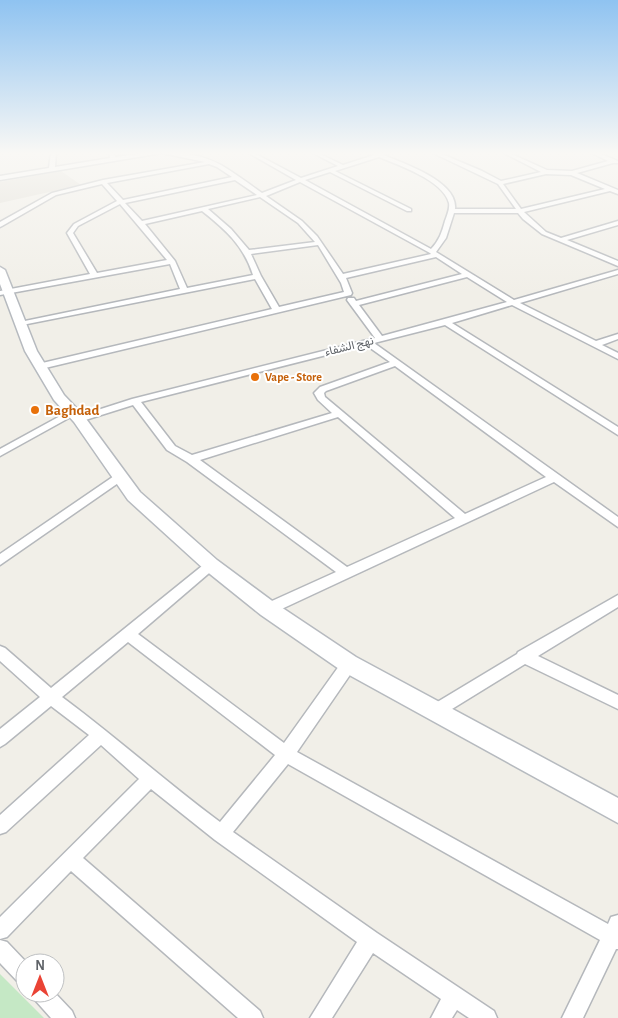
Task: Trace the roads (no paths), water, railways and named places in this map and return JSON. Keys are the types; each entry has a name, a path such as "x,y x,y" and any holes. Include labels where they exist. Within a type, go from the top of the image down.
{"street":[{"path":"0,225 44,200"},
{"path":"118,200 141,223 172,261 184,291"},
{"path":"95,276 70,233 71,229 120,202 132,200"},
{"path":"141,223 244,200"},
{"path":"269,200 300,222 320,243 342,277 348,289 346,295"},
{"path":"335,200 434,254 514,303 618,356"},
{"path":"388,200 409,210"},
{"path":"342,277 434,254 442,241 451,211 452,204 450,200"},
{"path":"512,200 534,227 618,264"},
{"path":"451,211 520,211 567,200"},
{"path":"204,209 237,236 247,252 256,276 277,311"},
{"path":"561,240 618,223"},
{"path":"247,252 320,243"},
{"path":"5,293 172,261"},
{"path":"0,270 5,293 31,351 59,397 76,415 134,496 211,566 268,609 350,664 434,712 618,811"},
{"name":"نهج الشفاء","path":"0,454 76,415 446,322 618,272"},
{"path":"354,304 466,275"},
{"path":"20,324 256,276"},
{"path":"346,295 380,339"},
{"path":"41,366 346,295"},
{"path":"446,322 618,432"},
{"path":"596,344 618,336"},
{"path":"368,342 553,478 618,523"},
{"path":"395,363 323,389 319,393 321,398 464,519"},
{"path":"135,401 171,448 191,459 347,574"},
{"path":"191,459 338,414"},
{"path":"0,560 120,476"},
{"path":"268,609 553,478"},
{"path":"0,739 211,566"},
{"path":"434,712 522,656 618,600"},
{"path":"128,634 286,754 616,934 572,1018"},
{"path":"0,653 51,698 101,735 221,834 370,940 487,1018"},
{"path":"522,656 618,702"},
{"path":"221,834 286,754 350,664"},
{"path":"0,826 101,735"},
{"path":"0,930 151,778"},
{"path":"71,859 253,1018"},
{"path":"320,1018 370,940"},
{"path":"0,949 15,965"},
{"path":"441,1018 454,995"},
{"path":"51,1003 65,1018"}],"place":[{"name":"Vape - Store","path":"255,377"},
{"name":"Baghdad","path":"35,410"}]}
